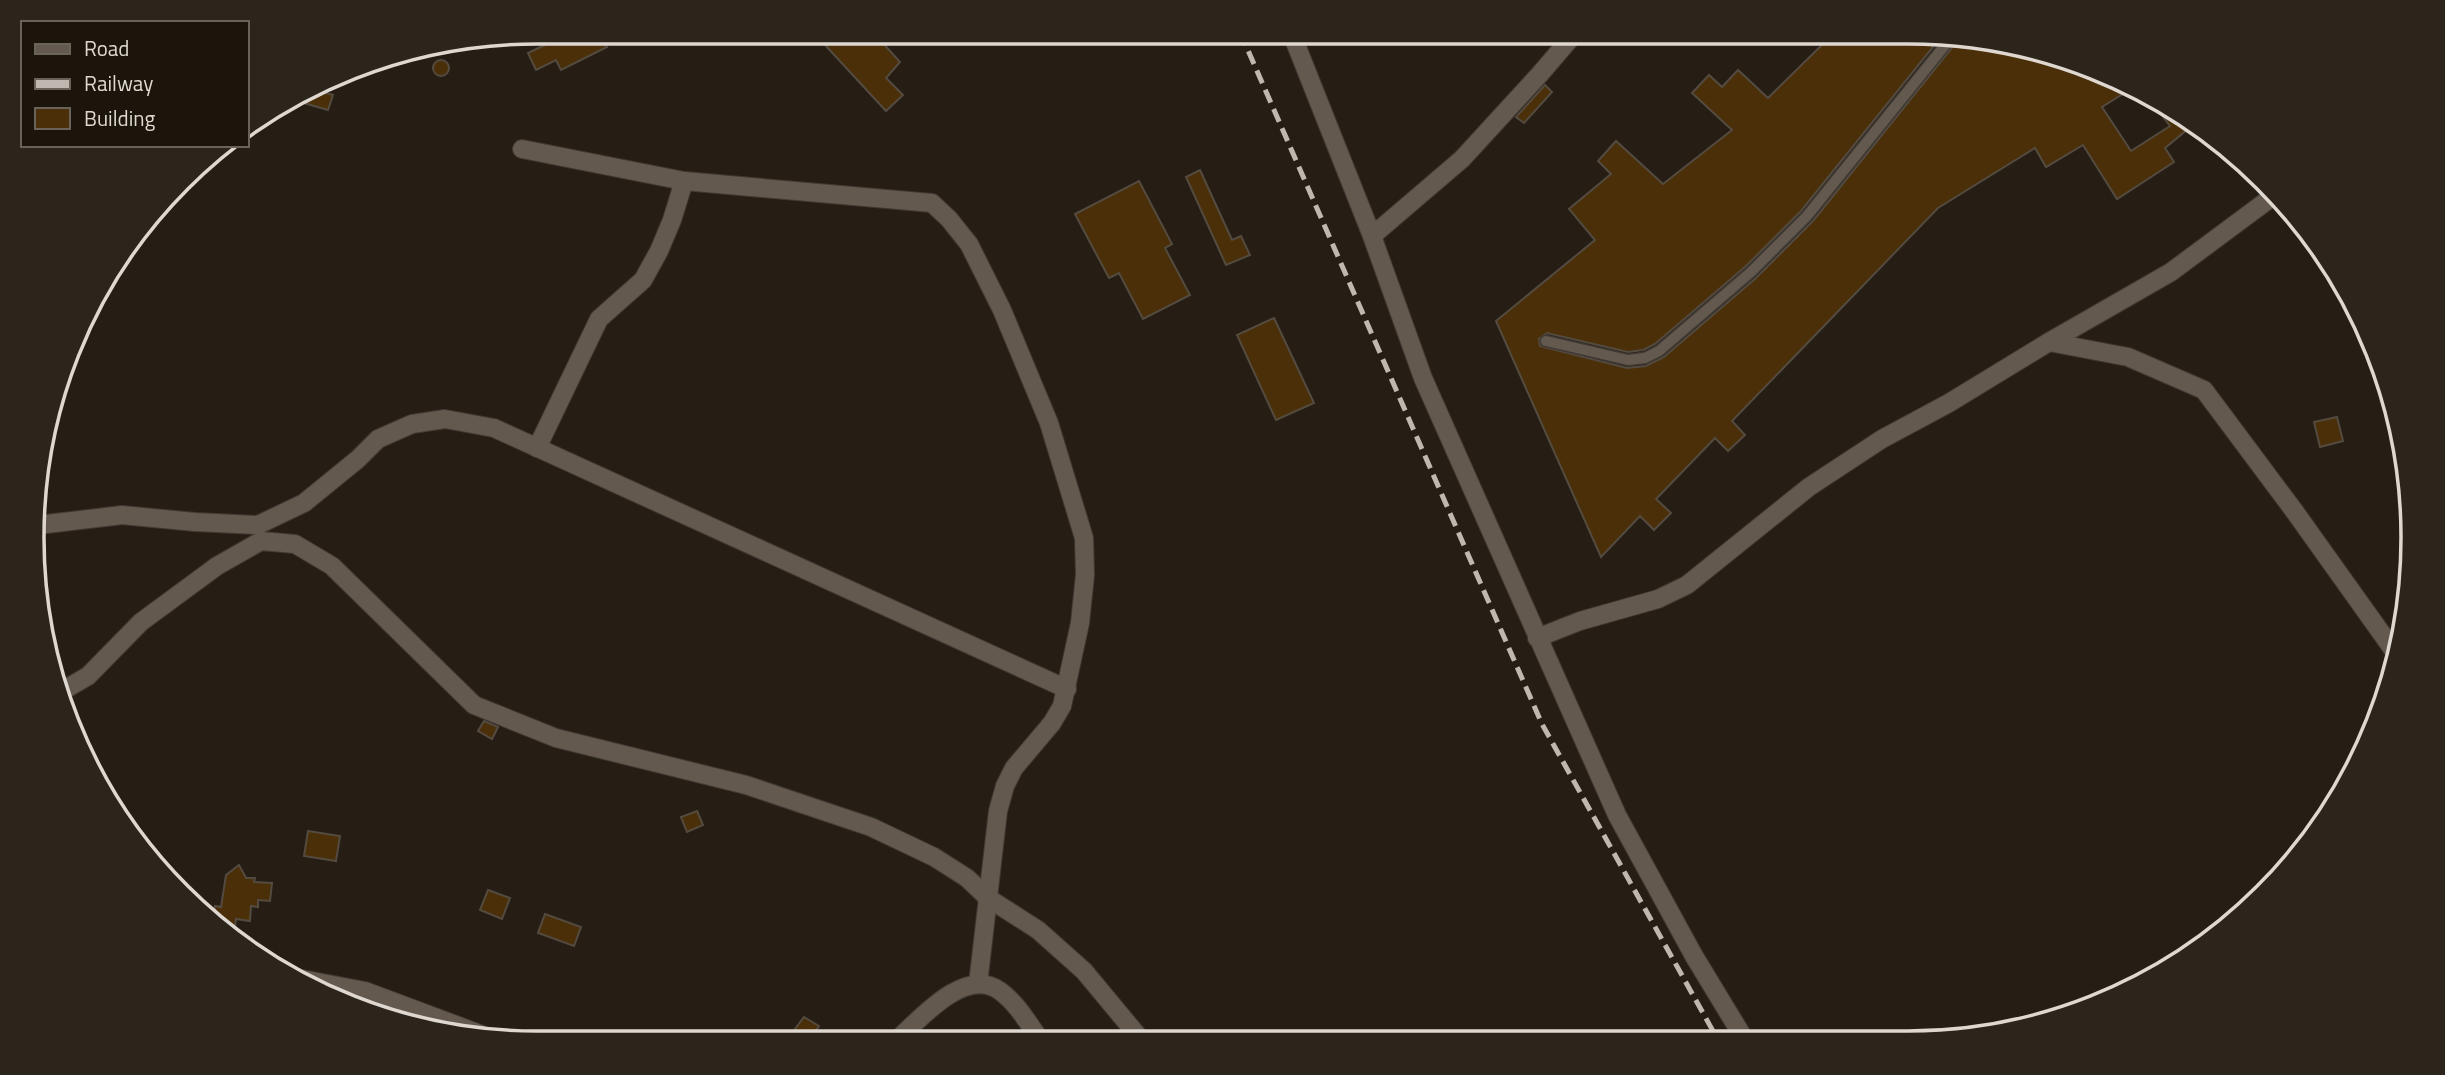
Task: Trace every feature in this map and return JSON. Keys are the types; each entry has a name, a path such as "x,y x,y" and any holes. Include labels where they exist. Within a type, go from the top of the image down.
{"street":[{"path":"1296,44 1372,236 1423,379 1537,638 1617,815 1694,956 1740,1031"},
{"path":"1372,236 1462,159 1565,44"},
{"path":"522,149 684,181 932,203 969,244 1003,310 1049,423 1084,538 1085,575 1080,623 1062,706 1052,723 1014,768 1005,786 998,811 978,984"},
{"path":"537,449 599,319 642,280 659,251 673,220 684,181"},
{"path":"1537,638 1580,621 1658,599 1687,585 1809,487 1882,439 1950,403 2171,272 2268,200"},
{"path":"2049,342 2128,357 2204,390 2390,644"},
{"path":"68,688 88,676 141,622 304,503 378,439 412,424 445,419 494,428 1067,689"},
{"path":"44,524 122,515 195,522 260,533 295,544 332,566 474,705 556,738 746,785 871,827 934,857 967,878 988,898 1038,930 1084,971 1134,1031"},
{"path":"327,984 365,991 453,1024"},
{"path":"908,1031 955,990 978,984 998,989 1016,1006 1034,1031"}],"lane":[{"path":"1546,341 1628,360 1644,358 1659,351 1751,272 1807,216 1944,45"}],"building":[{"path":"547,44 606,44 607,47 561,70 556,60 536,70 528,53"},
{"path":"824,44 884,44 900,62 886,78 903,95 886,111"},
{"path":"1823,44 1935,45 1801,211 1746,266 1655,344 1643,350 1628,352 1547,333 1539,339 1540,346 1627,368 1646,366 1664,357 1756,278 1813,221 1953,46 2004,53 2035,61 2096,81 2123,94 2102,107 2131,151 2170,126 2161,114 2186,130 2165,148 2174,162 2117,199 2083,145 2046,167 2035,148 1938,208 1732,421 1745,435 1728,451 1715,438 1656,499 1671,513 1654,530 1640,516 1601,557 1496,321 1595,240 1569,209 1611,174 1598,161 1616,141 1663,184 1732,130 1692,93 1709,75 1722,87 1738,70 1768,98"},
{"path":"438,60 444,60 449,68 447,74 438,76 433,71 433,65"},
{"path":"1545,85 1552,92 1524,123 1516,117"},
{"path":"324,92 333,95 328,110 304,103"},
{"path":"1200,170 1232,240 1241,236 1250,255 1226,265 1186,177"},
{"path":"1139,181 1172,244 1165,248 1190,295 1143,319 1119,273 1109,278 1075,214"},
{"path":"1274,318 1314,403 1276,420 1237,335"},
{"path":"2337,417 2343,441 2320,447 2314,422"},
{"path":"484,721 498,727 492,739 478,731"},
{"path":"697,811 703,825 687,832 681,817"},
{"path":"308,831 340,836 336,861 304,856"},
{"path":"239,865 246,878 255,878 254,882 272,883 270,901 258,900 258,907 251,906 250,921 236,919 235,927 214,911 215,906 221,907 226,875"},
{"path":"488,890 510,898 502,919 480,910"},
{"path":"545,914 581,927 574,946 538,933"},
{"path":"804,1017 819,1026 815,1031 794,1031"}],"railway":[{"path":"1245,44 1542,724 1713,1031"}]}
